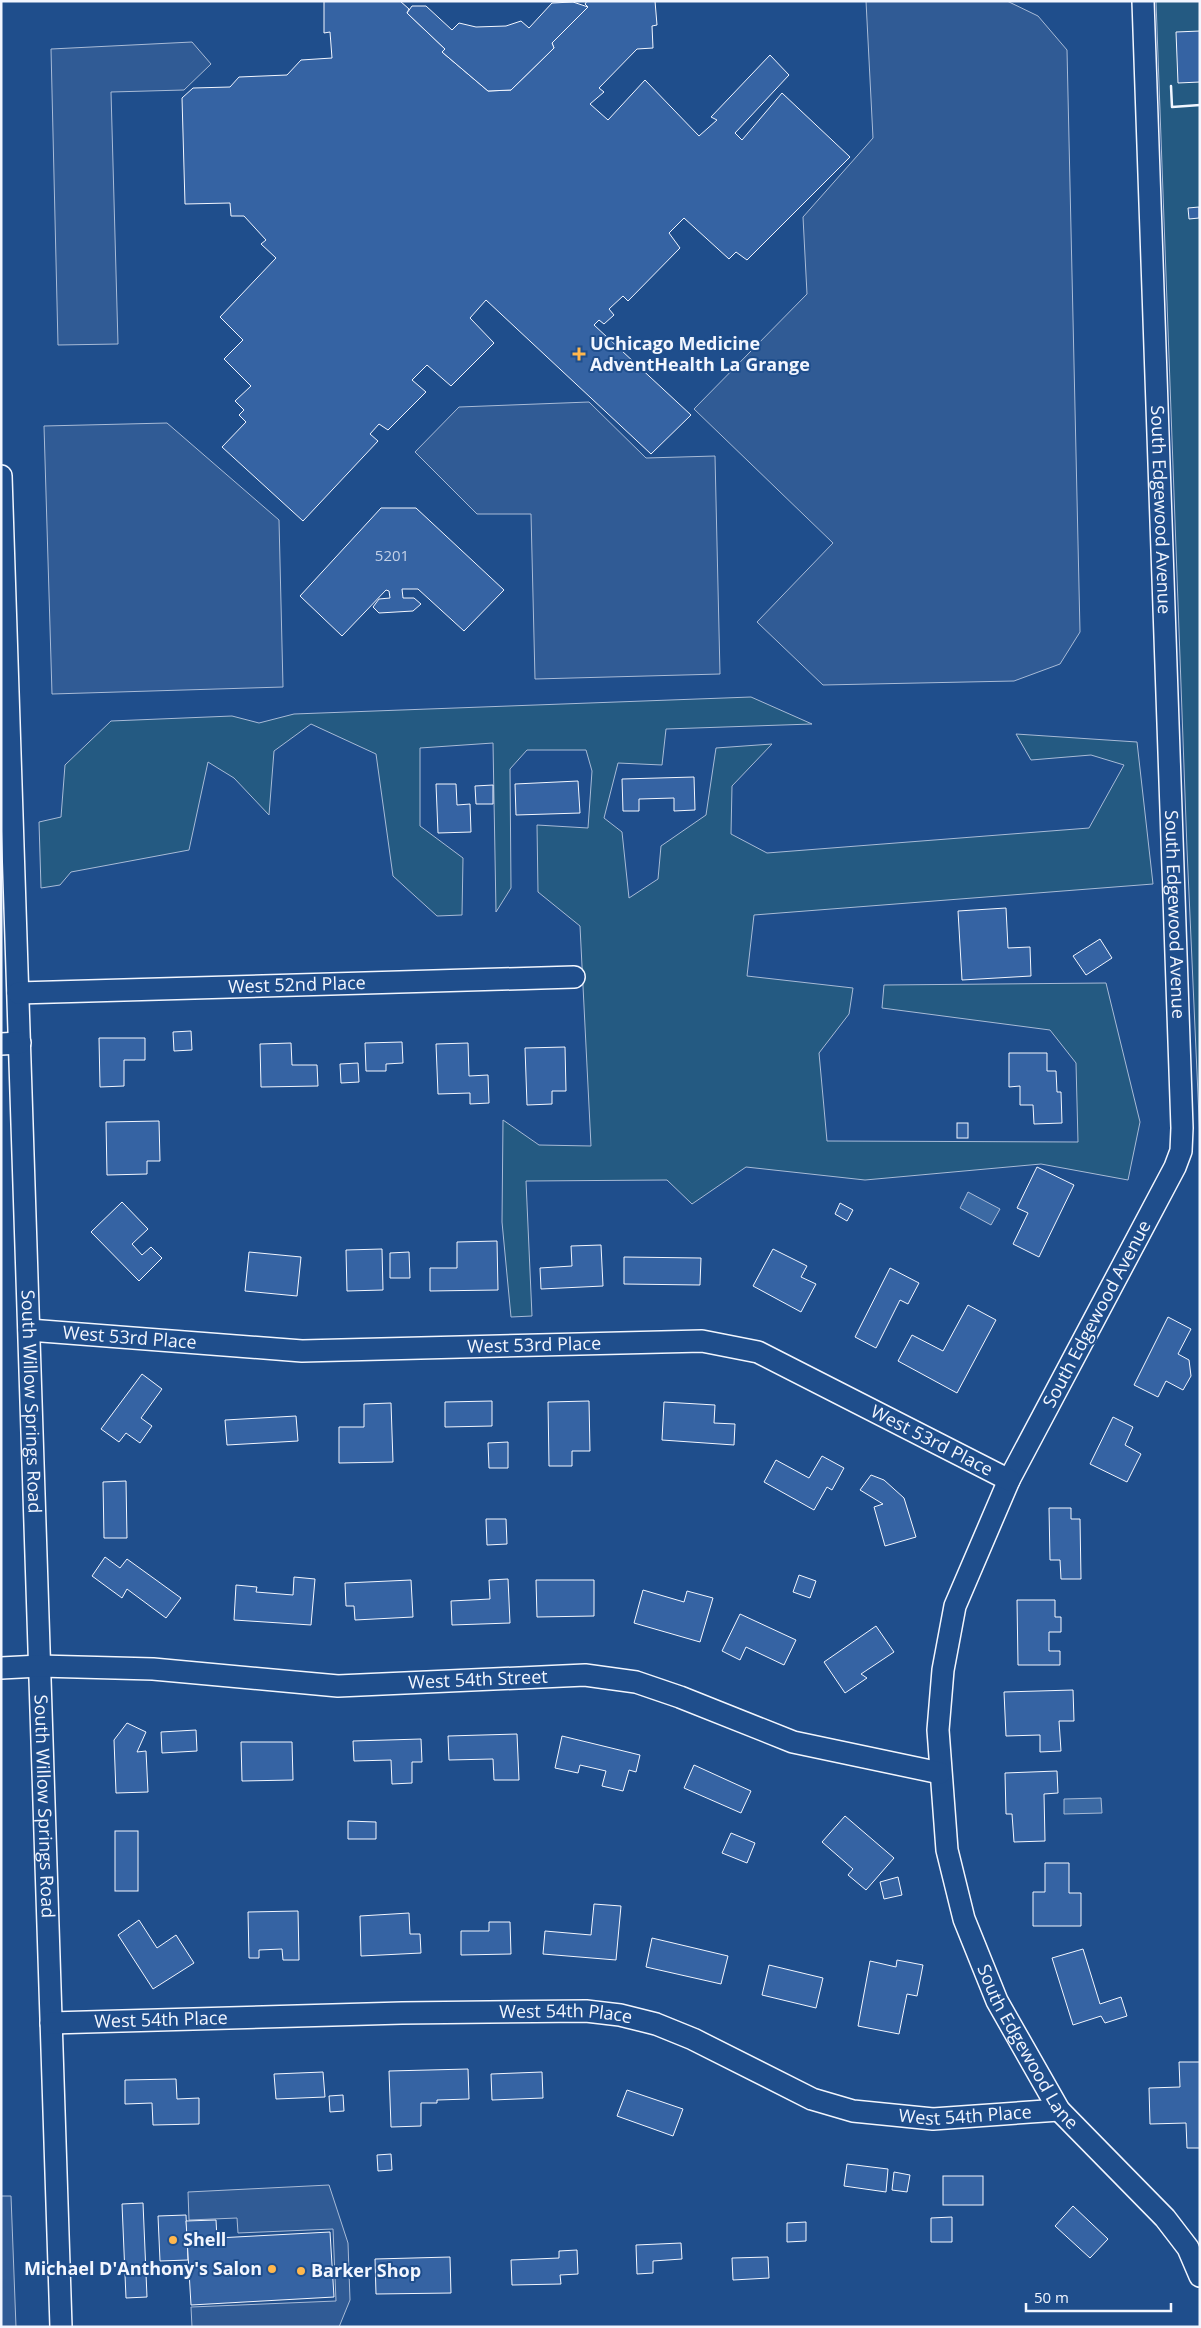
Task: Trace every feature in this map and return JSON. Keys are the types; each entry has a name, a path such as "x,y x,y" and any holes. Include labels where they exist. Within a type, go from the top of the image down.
{"street":[{"name":"South Edgewood Avenue","path":"940,1773 938,1730 943,1670 955,1606 1009,1480 1175,1167 1181,1151 1176,912 1143,1"},
{"name":"South Willow Springs Road","path":"1,476 18,993 10,1043 29,1330 61,2327"},
{"name":"West 52nd Place","path":"18,993 574,976"},
{"name":"West 53rd Place","path":"29,1330 302,1351 702,1341 758,1352 1009,1480"},
{"name":"West 54th Street","path":"1,1668 40,1666 153,1669 338,1686 585,1675 636,1682 793,1742 940,1773"},
{"name":"South Edgewood Lane","path":"940,1773 947,1850 964,1919 997,2001 1059,2110 1165,2218 1188,2248 1200,2276"},
{"name":"West 54th Place","path":"51,2023 402,2013 586,2011 620,2015 656,2024 693,2039 812,2099 853,2112 933,2119 1059,2110"}],"shaded area":[{"path":"866,1 1007,1 1038,16 1067,50 1080,632 1060,664 1014,681 823,685 757,622 833,543 694,409 807,294 803,217 873,138"},
{"path":"1156,1 1200,1 1200,1140 1187,849"},
{"path":"192,42 211,64 184,90 111,92 118,344 58,345 51,49"},
{"path":"589,402 646,458 715,456 720,674 535,679 531,514 477,514 415,452 459,407"},
{"path":"167,423 279,520 283,687 52,694 44,426"},
{"path":"751,697 812,724 666,729 662,765 618,763 604,818 622,832 629,898 658,879 661,846 706,815 716,748 772,744 732,786 731,834 767,853 1089,828 1124,765 1091,755 1031,760 1016,734 1137,742 1153,884 754,915 747,976 853,988 849,1014 819,1053 827,1141 1078,1142 1076,1063 1050,1030 882,1008 884,985 1106,983 1140,1122 1128,1180 1041,1164 865,1180 746,1167 692,1204 667,1180 526,1181 532,1316 511,1317 502,1222 503,1120 539,1145 591,1146 580,926 538,892 537,825 588,828 592,771 586,750 527,750 510,769 511,888 496,912 493,743 420,748 420,826 463,858 462,915 437,916 393,876 376,754 311,724 274,751 269,815 234,778 208,762 189,850 71,872 60,885 41,888 39,822 61,817 65,765 111,721 232,716 259,723 294,714"},
{"path":"968,1192 1000,1209 991,1225 960,1208"},
{"path":"1101,1798 1102,1813 1064,1814 1064,1799"},
{"path":"329,2185 348,2243 350,2300 339,2327 192,2327 191,2307 336,2301 333,2229 238,2233 237,2218 189,2220 188,2192"},
{"path":"1,2196 11,2196 16,2327 1,2327"}],"building":[{"path":"324,1 400,1 409,9 407,13 445,49 442,52 488,91 511,90 554,48 552,43 588,7 585,4 587,1 655,1 657,25 652,26 653,48 637,49 599,88 604,92 590,104 608,120 645,80 699,136 717,120 711,117 770,55 789,75 735,133 742,140 782,93 850,157 747,260 736,252 729,259 684,218 669,233 680,248 628,301 623,296 609,309 614,315 604,324 599,320 594,325 691,415 651,454 486,300 470,318 494,343 451,386 427,365 412,380 426,392 388,430 379,424 370,434 378,441 303,521 222,447 246,422 239,415 244,410 235,401 251,386 224,359 243,340 220,317 276,258 261,244 266,240 244,216 231,216 230,203 185,204 182,98 193,88 230,87 239,77 287,75 301,60 332,58 330,32 324,33"},
{"path":"573,2 588,7 552,43 554,48 511,90 488,91 442,52 445,49 407,13 412,6 426,6 452,30 459,23 476,27 506,26 521,21 529,28 552,3"},
{"path":"1200,31 1200,82 1178,83 1176,32"},
{"path":"1199,207 1199,218 1189,219 1188,208"},
{"path":"381,508 416,508 504,590 464,631 418,589 402,589 403,598 414,598 421,604 413,611 379,613 373,607 379,599 390,598 389,591 386,590 342,636 300,596"},
{"path":"694,777 695,810 674,811 674,798 639,799 639,811 623,811 622,779"},
{"path":"578,781 580,813 516,815 515,784"},
{"path":"436,784 456,784 457,805 470,804 471,832 438,833"},
{"path":"493,785 493,804 476,804 475,786"},
{"path":"1006,908 1008,948 1030,947 1031,976 962,980 958,911"},
{"path":"1100,939 1112,958 1086,975 1073,956"},
{"path":"191,1031 192,1050 174,1051 173,1032"},
{"path":"99,1038 145,1038 145,1060 124,1060 124,1086 100,1087"},
{"path":"402,1042 403,1063 386,1064 386,1071 366,1071 365,1043"},
{"path":"291,1043 292,1065 317,1065 318,1086 261,1087 260,1044"},
{"path":"468,1043 469,1076 488,1075 489,1103 470,1104 470,1093 438,1094 436,1044"},
{"path":"565,1047 566,1091 552,1091 552,1104 527,1105 525,1048"},
{"path":"1009,1053 1047,1053 1047,1071 1056,1071 1057,1092 1061,1092 1062,1123 1034,1124 1033,1105 1020,1105 1020,1086 1009,1087"},
{"path":"358,1063 359,1082 341,1083 340,1064"},
{"path":"159,1121 160,1161 147,1161 147,1174 107,1175 106,1122"},
{"path":"957,1123 968,1123 968,1138 957,1138"},
{"path":"1037,1167 1074,1185 1039,1257 1013,1244 1028,1213 1017,1208"},
{"path":"122,1202 148,1229 132,1244 142,1255 151,1247 162,1258 139,1281 91,1232"},
{"path":"840,1203 853,1210 847,1221 835,1214"},
{"path":"497,1241 498,1290 430,1291 430,1268 457,1268 457,1242"},
{"path":"601,1245 603,1286 541,1289 540,1268 572,1266 571,1246"},
{"path":"382,1249 383,1290 347,1291 346,1250"},
{"path":"773,1249 807,1266 801,1277 816,1284 801,1312 753,1286"},
{"path":"249,1252 301,1257 297,1296 245,1291"},
{"path":"409,1252 410,1278 390,1278 390,1253"},
{"path":"624,1257 701,1258 700,1285 624,1284"},
{"path":"890,1268 919,1283 908,1304 900,1300 876,1348 855,1337"},
{"path":"968,1305 996,1320 957,1393 898,1361 912,1335 943,1351"},
{"path":"1168,1317 1191,1329 1178,1354 1189,1360 1191,1376 1183,1390 1166,1381 1158,1397 1134,1385"},
{"path":"142,1374 162,1389 141,1418 152,1426 140,1443 126,1433 119,1442 101,1429"},
{"path":"492,1401 492,1426 445,1427 445,1402"},
{"path":"589,1401 590,1451 572,1451 572,1466 549,1466 548,1402"},
{"path":"664,1402 715,1405 714,1423 735,1424 734,1445 662,1440"},
{"path":"391,1403 393,1462 339,1463 339,1427 364,1427 364,1404"},
{"path":"296,1416 298,1441 227,1445 225,1420"},
{"path":"1113,1417 1133,1427 1125,1445 1141,1454 1127,1482 1090,1464"},
{"path":"508,1442 508,1468 489,1468 488,1443"},
{"path":"822,1456 844,1468 832,1490 827,1487 814,1510 764,1482 776,1460 809,1478"},
{"path":"871,1475 884,1480 904,1498 916,1537 885,1546 874,1507 883,1504 860,1490"},
{"path":"126,1481 127,1538 104,1538 103,1482"},
{"path":"1049,1508 1071,1508 1071,1519 1080,1519 1081,1579 1061,1579 1060,1560 1050,1560"},
{"path":"486,1519 506,1519 507,1544 487,1545"},
{"path":"105,1557 120,1568 127,1559 181,1598 166,1618 127,1589 122,1598 92,1576"},
{"path":"799,1575 816,1581 810,1598 793,1592"},
{"path":"294,1577 315,1579 311,1625 234,1620 236,1585 257,1587 256,1592 293,1595"},
{"path":"508,1579 510,1623 452,1625 451,1601 490,1599 489,1580"},
{"path":"411,1580 413,1617 355,1620 354,1606 346,1606 345,1583"},
{"path":"536,1580 594,1580 594,1616 537,1617"},
{"path":"643,1590 684,1602 687,1591 713,1598 700,1642 634,1623"},
{"path":"1017,1600 1055,1600 1055,1617 1061,1617 1061,1632 1049,1632 1049,1651 1060,1651 1060,1665 1018,1665"},
{"path":"740,1614 796,1640 784,1665 746,1647 740,1660 722,1651"},
{"path":"876,1626 894,1652 861,1674 867,1678 845,1693 824,1662"},
{"path":"1073,1690 1074,1721 1059,1721 1061,1751 1040,1752 1040,1735 1006,1736 1004,1692"},
{"path":"127,1723 146,1732 137,1752 146,1751 148,1792 116,1793 114,1740"},
{"path":"196,1730 197,1751 162,1753 161,1732"},
{"path":"517,1734 519,1780 494,1780 493,1759 449,1760 448,1736"},
{"path":"562,1736 640,1755 636,1772 629,1770 623,1791 602,1786 606,1771 580,1765 578,1773 555,1768"},
{"path":"421,1739 422,1762 412,1762 412,1783 392,1784 391,1760 354,1761 353,1741"},
{"path":"241,1742 292,1742 293,1780 242,1781"},
{"path":"694,1765 751,1791 741,1813 684,1788"},
{"path":"1057,1771 1058,1793 1044,1794 1045,1841 1014,1842 1012,1814 1006,1814 1005,1773"},
{"path":"845,1816 894,1858 866,1890 848,1875 853,1869 822,1842"},
{"path":"348,1821 376,1822 376,1839 348,1839"},
{"path":"115,1831 138,1831 138,1891 115,1891"},
{"path":"731,1833 755,1843 747,1863 722,1853"},
{"path":"1045,1863 1069,1863 1069,1893 1081,1893 1081,1926 1033,1926 1033,1892 1045,1892"},
{"path":"898,1877 902,1895 884,1899 880,1882"},
{"path":"594,1904 621,1906 616,1960 543,1954 545,1931 591,1935"},
{"path":"298,1911 299,1960 283,1960 282,1949 259,1950 259,1958 249,1958 248,1912"},
{"path":"409,1913 410,1934 420,1934 421,1953 361,1956 360,1916"},
{"path":"139,1920 157,1948 176,1935 194,1963 153,1989 118,1935"},
{"path":"489,1922 510,1922 511,1954 461,1955 461,1931 489,1931"},
{"path":"652,1938 728,1956 721,1984 646,1967"},
{"path":"1083,1949 1100,2004 1121,1997 1127,2016 1105,2023 1101,2016 1073,2025 1052,1958"},
{"path":"897,1960 923,1965 917,1996 907,1994 899,2034 858,2026 870,1961 896,1967"},
{"path":"769,1965 823,1978 816,2008 762,1995"},
{"path":"1179,2062 1200,2062 1200,2148 1187,2148 1186,2123 1150,2124 1149,2088 1180,2087"},
{"path":"468,2069 469,2099 437,2100 437,2103 421,2103 421,2126 391,2127 389,2071"},
{"path":"323,2072 325,2097 276,2099 274,2074"},
{"path":"542,2072 543,2098 492,2100 491,2074"},
{"path":"176,2079 177,2099 199,2098 199,2124 153,2125 152,2103 125,2104 125,2080"},
{"path":"627,2090 683,2109 673,2136 617,2116"},
{"path":"343,2095 344,2111 330,2112 329,2096"},
{"path":"391,2154 392,2170 378,2171 377,2155"},
{"path":"847,2164 888,2169 886,2192 844,2186"},
{"path":"894,2172 910,2175 907,2192 892,2190"},
{"path":"943,2176 983,2176 983,2205 943,2205"},
{"name":"Shell","path":"143,2203 147,2297 126,2298 122,2204"},
{"path":"1073,2206 1108,2239 1090,2258 1055,2226"},
{"name":"Shell","path":"186,2215 188,2260 160,2261 158,2216"},
{"path":"952,2217 952,2242 931,2242 931,2218"},
{"path":"216,2220 217,2238 330,2232 334,2297 191,2305 186,2221"},
{"path":"806,2222 806,2241 787,2242 787,2223"},
{"path":"681,2243 682,2259 653,2261 653,2273 637,2274 636,2245"},
{"path":"577,2250 578,2274 560,2275 561,2284 512,2285 511,2260 559,2258 559,2251"},
{"path":"450,2257 451,2293 376,2294 375,2259"},
{"path":"768,2257 769,2278 733,2280 732,2258"}],"wall":[{"path":"1171,86 1172,107 1200,105"}],"place":[{"name":"UChicago Medicine AdventHealth La Grange","path":"579,354"},
{"name":"Shell","path":"173,2240"},
{"name":"Michael D'Anthony's Salon","path":"272,2269"},
{"name":"Barker Shop","path":"301,2271"}]}
